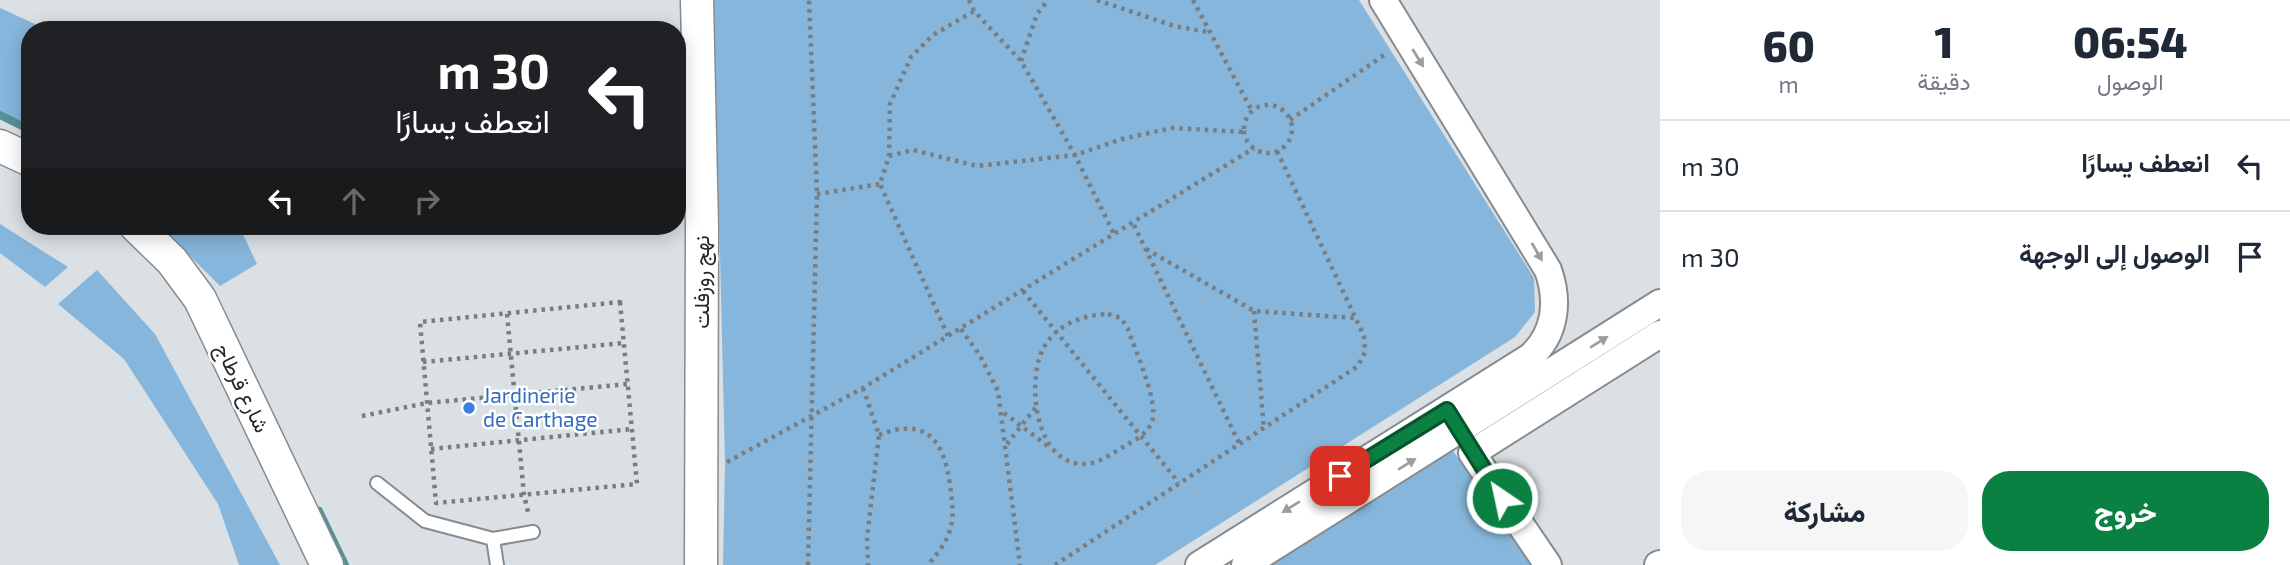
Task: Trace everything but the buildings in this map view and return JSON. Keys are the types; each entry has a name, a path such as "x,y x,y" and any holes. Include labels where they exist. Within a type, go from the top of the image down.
{"street":[{"name":"نهج روزفلت","path":"697,0 703,469 701,565"},
{"path":"1382,0 1507,200 1548,270 1556,292 1555,309 1542,346 1460,431"},
{"path":"0,146 21,156"},
{"name":"شارع قرطاج","path":"145,235 172,261 200,299 327,565"},
{"path":"1245,565 1660,303"},
{"path":"1199,565 1460,431 1660,334"},
{"path":"1460,431 1548,565"}],"lane":[{"path":"377,483 425,521 493,539 533,532"},
{"path":"493,539 497,565"}],"path":[{"path":"808,0 817,194 814,417 808,565"},
{"path":"969,0 974,11 1021,61 1075,155 1115,236"},
{"path":"1021,61 1037,14 1048,0"},
{"path":"1097,0 1174,26 1209,32"},
{"path":"1193,0 1252,111"},
{"path":"948,337 880,184 889,156 890,104 911,57 933,36 974,11"},
{"path":"1290,120 1407,40"},
{"path":"1269,105 1286,113 1290,120 1289,139 1277,151 1266,153 1254,148 1245,132 1246,118 1252,111 1269,105"},
{"path":"889,156 913,150 977,166 1075,155 1122,139 1172,128 1245,132"},
{"path":"703,469 725,464 814,417 1134,225 1254,148"},
{"path":"1055,565 1358,366 1365,352 1364,336 1277,151"},
{"path":"817,194 880,184"},
{"path":"1134,225 1240,445"},
{"path":"1145,248 1254,311 1355,318"},
{"path":"1023,291 1179,482"},
{"path":"620,303 637,484 436,503 419,322 507,313 620,303"},
{"path":"1254,311 1264,430"},
{"path":"507,313 524,495"},
{"path":"1004,413 1064,460 1080,464 1097,462 1141,437 1152,422 1154,408 1128,329 1121,318 1108,314 1093,315 1056,331 1043,348 1036,375 1036,406 1050,447"},
{"path":"961,329 990,373 1004,413 1020,565"},
{"path":"424,362 624,343"},
{"path":"362,416 427,404 628,384"},
{"path":"863,388 879,435 867,538 868,565"},
{"path":"1007,445 1036,406"},
{"path":"879,435 907,428 926,433 939,445 946,457 954,514 949,533 929,565"},
{"path":"431,449 632,429"}],"shaded area":[{"path":"714,0 1359,0 1534,278 1535,312 1515,337 1155,565 723,565 725,464"},
{"path":"0,8 28,21 21,21 21,126 0,115"},
{"path":"0,224 68,267 45,287 0,253"},
{"path":"169,235 243,235 257,264 220,286"},
{"path":"97,270 155,334 280,565 239,565 218,504 124,359 58,304"},
{"path":"1451,448 1531,565 1271,565"}],"waterway":[{"path":"0,115 21,126"},
{"path":"319,511 345,565"}],"place":[{"name":"Jardinerie de Carthage","path":"469,408"}],"route":[{"path":"1340,476 1447,410 1502,498"}]}
